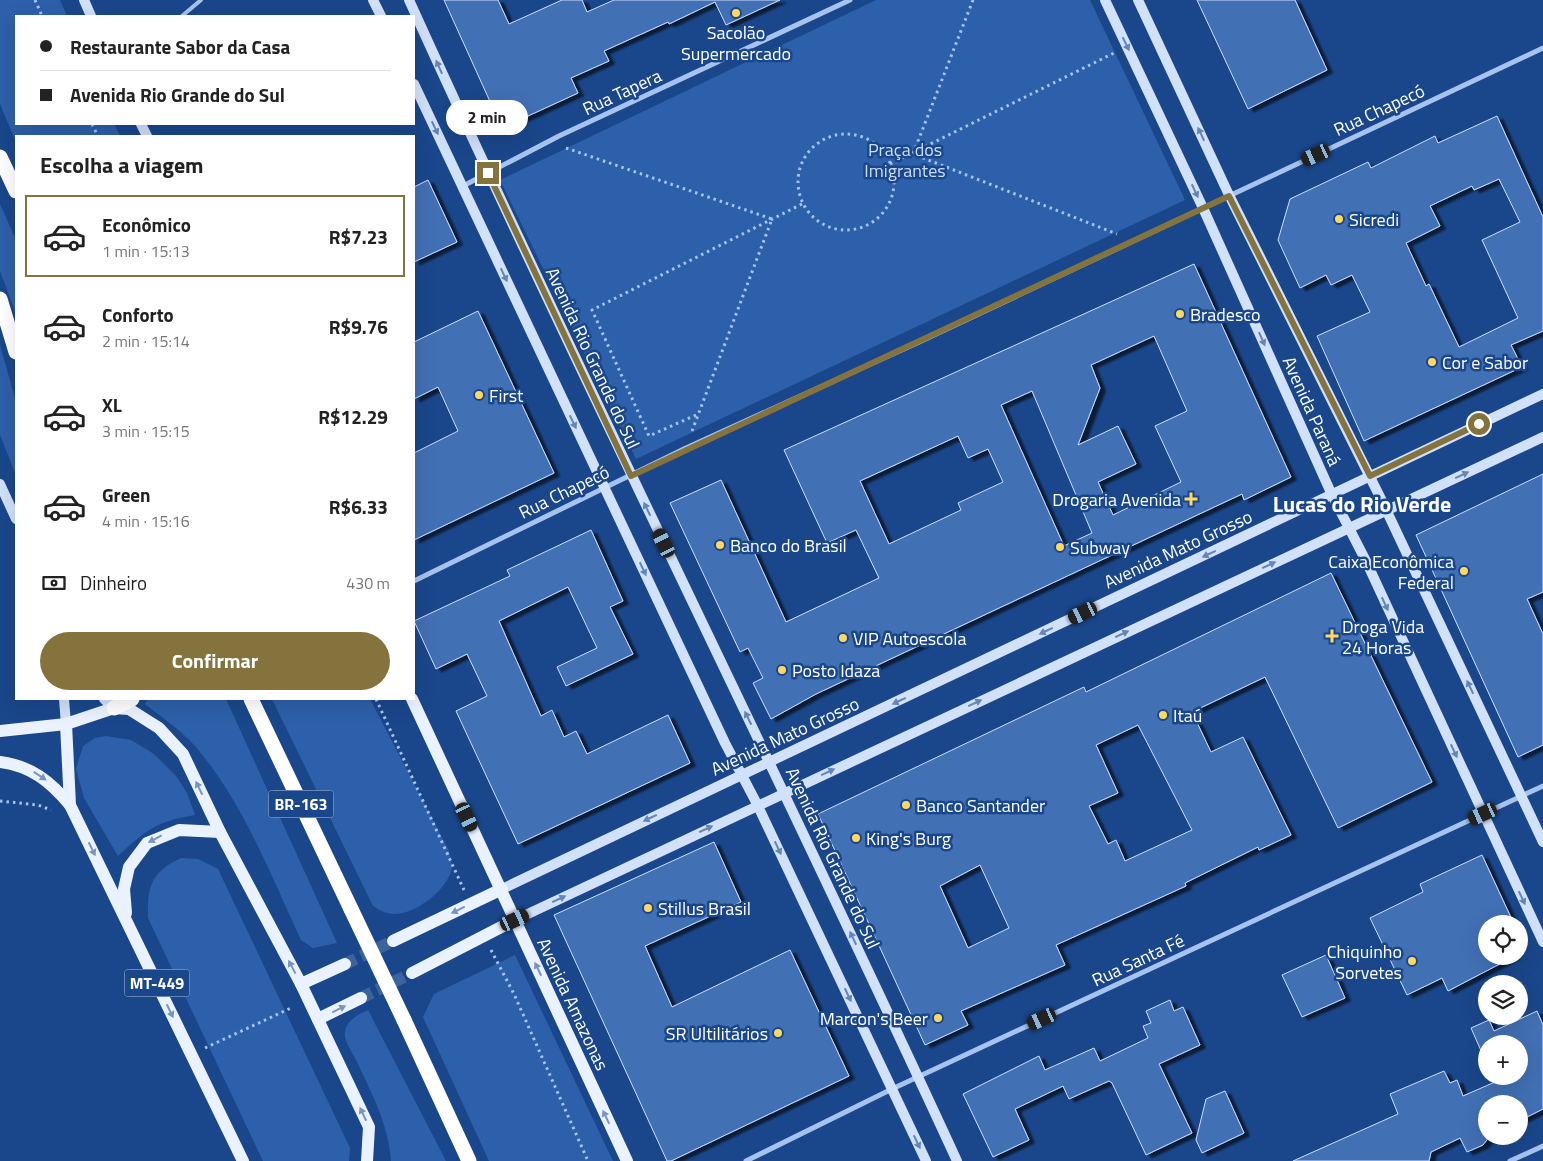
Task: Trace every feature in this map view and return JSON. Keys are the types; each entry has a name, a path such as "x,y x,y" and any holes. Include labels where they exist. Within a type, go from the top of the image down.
{"highway":[{"path":"0,157 15,189"},
{"path":"0,299 15,349"},
{"path":"109,704 127,700"},
{"name":"BR-163","path":"252,700 469,1161"}],"main road":[{"name":"Avenida Amazonas","path":"412,700 627,1161"},
{"path":"0,731 66,724 109,704 129,709 143,716 159,728 183,754 220,832 301,984 369,1127 367,1161"},
{"path":"66,724 70,805"},
{"name":"MT-449","path":"0,762 37,773 55,786 70,805 243,1161"},
{"path":"127,922 124,889 129,867 148,843 179,830 220,832"},
{"name":"Avenida Mato Grosso","path":"394,941 502,889"},
{"path":"412,973 515,920"},
{"path":"301,984 345,964"},
{"path":"318,1019 361,998"}],"street":[{"path":"84,0 91,15"},
{"path":"374,0 381,15"},
{"name":"Avenida Rio Grande do Sul","path":"409,0 488,173 631,476 919,1077 957,1161"},
{"name":"Rua Tapera","path":"462,186 546,143 850,0"},
{"name":"Avenida Paraná","path":"1105,0 1204,208 1332,495 1543,942"},
{"name":"Avenida Paraná","path":"1138,0 1229,196 1370,476 1543,842"},
{"name":"Rua Chapecó","path":"415,581 686,448 917,343 1543,48"},
{"path":"415,86 604,488 757,804 926,1161"},
{"name":"Avenida Mato Grosso","path":"502,889 1543,394"},
{"path":"515,920 757,804 1543,437"},
{"path":"0,484 15,517"},
{"path":"64,700 66,724"},
{"name":"Rua Santa Fé","path":"746,1161 892,1089 1543,786"},
{"path":"1510,1161 1543,1146"}],"lane":[{"path":"183,15 201,0"}],"path":[{"path":"35,0 42,15"},
{"path":"913,154 973,0"},
{"path":"890,164 1127,46"},
{"path":"850,134 864,137 878,145 890,164 893,172 894,188 888,204 879,217 865,226 849,230 833,228 819,221 800,196 798,180 801,165 808,152 820,142 834,135 850,134"},
{"path":"546,143 609,162 772,219"},
{"path":"913,154 1132,241"},
{"path":"697,415 649,436 592,310 804,203"},
{"path":"686,448 772,219"},
{"path":"0,801 38,805 77,820"}],"green space":[{"path":"0,0 60,0 67,15 15,15 15,125 114,125 120,135 15,135 15,140 0,104"},
{"name":"Praça dos Imigrantes","path":"876,0 1090,0 1185,200 636,459 500,180"},
{"path":"0,204 15,238 15,311 0,271"},
{"path":"0,345 15,398 15,472 0,435"},
{"path":"147,700 226,700 337,943 313,948 301,940 254,839 241,814 212,768 189,740 145,704"},
{"path":"272,700 371,700 449,851 452,867 449,876 444,885 427,901 417,908 396,914 385,912 373,906"},
{"path":"106,736 131,740 154,754 176,776 187,793 195,815 171,820 153,828 136,839 118,856 84,798 76,769 83,746 95,738"},
{"path":"181,858 198,859 218,869 350,1148 349,1161 263,1161 148,918 150,889 153,882 163,869"},
{"path":"515,955 613,1161 489,1161 423,1017 434,994"},
{"path":"368,1010 446,1161 391,1161 384,1124 370,1089 345,1037 348,1023"}],"building":[{"path":"444,0 498,0 509,24 562,0 582,0 587,12 614,0 780,0 726,25 715,2 669,24 668,22 604,51 609,61 571,78 578,93 502,128"},
{"path":"1197,0 1295,0 1327,70 1248,109"},
{"path":"1497,116 1543,217 1543,331 1511,345 1522,367 1364,441 1317,336 1370,312 1352,275 1331,285 1326,275 1300,288 1278,240 1290,199 1368,162 1371,168 1435,136 1438,143","holes":["1499,179 1520,222 1482,240 1518,318 1459,347 1429,284 1426,286 1406,243 1440,226 1430,206 1472,186 1474,190"]},
{"path":"428,180 457,242 415,262 415,186"},
{"path":"1194,264 1291,477 1244,500 1242,494 816,694 771,719 753,683 763,678 748,648 740,652 670,503 721,480 786,622 879,578 856,530 827,543 784,450","holes":["1154,336 1187,411 1155,426 1181,482 1113,515 1098,482 1136,464 1118,426 1078,445 1100,388 1091,365","1032,391 1092,533 1064,546 1001,405","958,436 968,458 988,449 1003,482 958,503 961,510 889,544 860,481"]},
{"path":"478,311 554,473 415,540 415,452 458,431 438,387 415,398 415,342"},
{"path":"1543,474 1543,592 1527,599 1543,634 1543,745 1518,757 1416,535"},
{"path":"591,530 623,601 610,607 633,654 566,686 557,667 597,648 568,587 499,621 541,716 552,710 564,737 576,731 587,754 668,715 690,763 518,844 456,711 487,696 467,654 436,669 415,623 415,621 510,576 507,570"},
{"path":"1331,573 1432,782 1338,828 1265,677 1192,712 1211,752 1243,737 1291,835 1259,850 1258,847 1185,883 1186,886 1056,945 1065,965 961,1011 968,1025 925,1045 818,814 1084,687 1086,692","holes":["1138,725 1192,830 1125,861 1116,840 1108,844 1089,806 1118,793 1096,745","980,865 1009,928 968,948 940,886"]},
{"path":"714,842 741,902 645,946 672,1007 790,950 849,1076 671,1161 667,1161 554,915"},
{"path":"1482,855 1510,915 1478,915 1478,965 1498,965 1448,991 1442,978 1407,995 1370,918 1423,892 1420,884"},
{"path":"1326,955 1345,998 1302,1017 1282,975"},
{"path":"1170,1000 1174,1011 1183,1007 1200,1045 1159,1064 1192,1133 1146,1155 1112,1083 1109,1081 1069,1099 1063,1086 1015,1109 1029,1140 993,1157 963,1094 1039,1056 1045,1070 1094,1048 1100,1061 1148,1038 1143,1026 1151,1023 1146,1011"},
{"path":"1537,1011 1543,1025 1543,1109 1528,1116 1528,1095 1478,1095 1478,1145 1483,1145 1467,1152 1460,1138 1431,1152 1429,1161 1293,1161 1398,1114 1390,1094 1444,1071 1450,1083 1457,1080 1463,1096 1488,1085 1528,1085 1528,1035 1478,1035 1478,1044 1471,1028 1478,1025 1491,1025 1494,1031 1507,1025 1528,1025 1528,1015"},
{"path":"1225,1091 1244,1133 1202,1153 1196,1140 1206,1099"}],"tunnel":[{"path":"345,964 393,941"},
{"path":"361,998 412,973"}],"place":[{"name":"Sacolão Supermercado","path":"736,13"},
{"name":"Sicredi","path":"1339,219"},
{"name":"Bradesco","path":"1180,314"},
{"name":"Cor e Sabor","path":"1432,362"},
{"name":"First","path":"479,395"},
{"name":"Drogaria Avenida","path":"1191,499"},
{"name":"Banco do Brasil","path":"720,545"},
{"name":"Subway","path":"1060,547"},
{"name":"Caixa Econômica Federal","path":"1464,571"},
{"name":"Droga Vida 24 Horas","path":"1332,636"},
{"name":"VIP Autoescola","path":"843,638"},
{"name":"Posto Idaza","path":"782,670"},
{"name":"Itaú","path":"1163,715"},
{"name":"Banco Santander","path":"906,805"},
{"name":"King's Burg","path":"856,838"},
{"name":"Stillus Brasil","path":"648,908"},
{"name":"Chiquinho Sorvetes","path":"1412,961"},
{"name":"Marcon's Beer","path":"938,1018"},
{"name":"SR Ultilitários","path":"778,1033"}],"district":[{"name":"Lucas do Rio Verde","path":"1362,504"}],"route":[{"path":"488,173 631,476 686,448 917,343 1229,196 1370,476 1479,424"}]}
